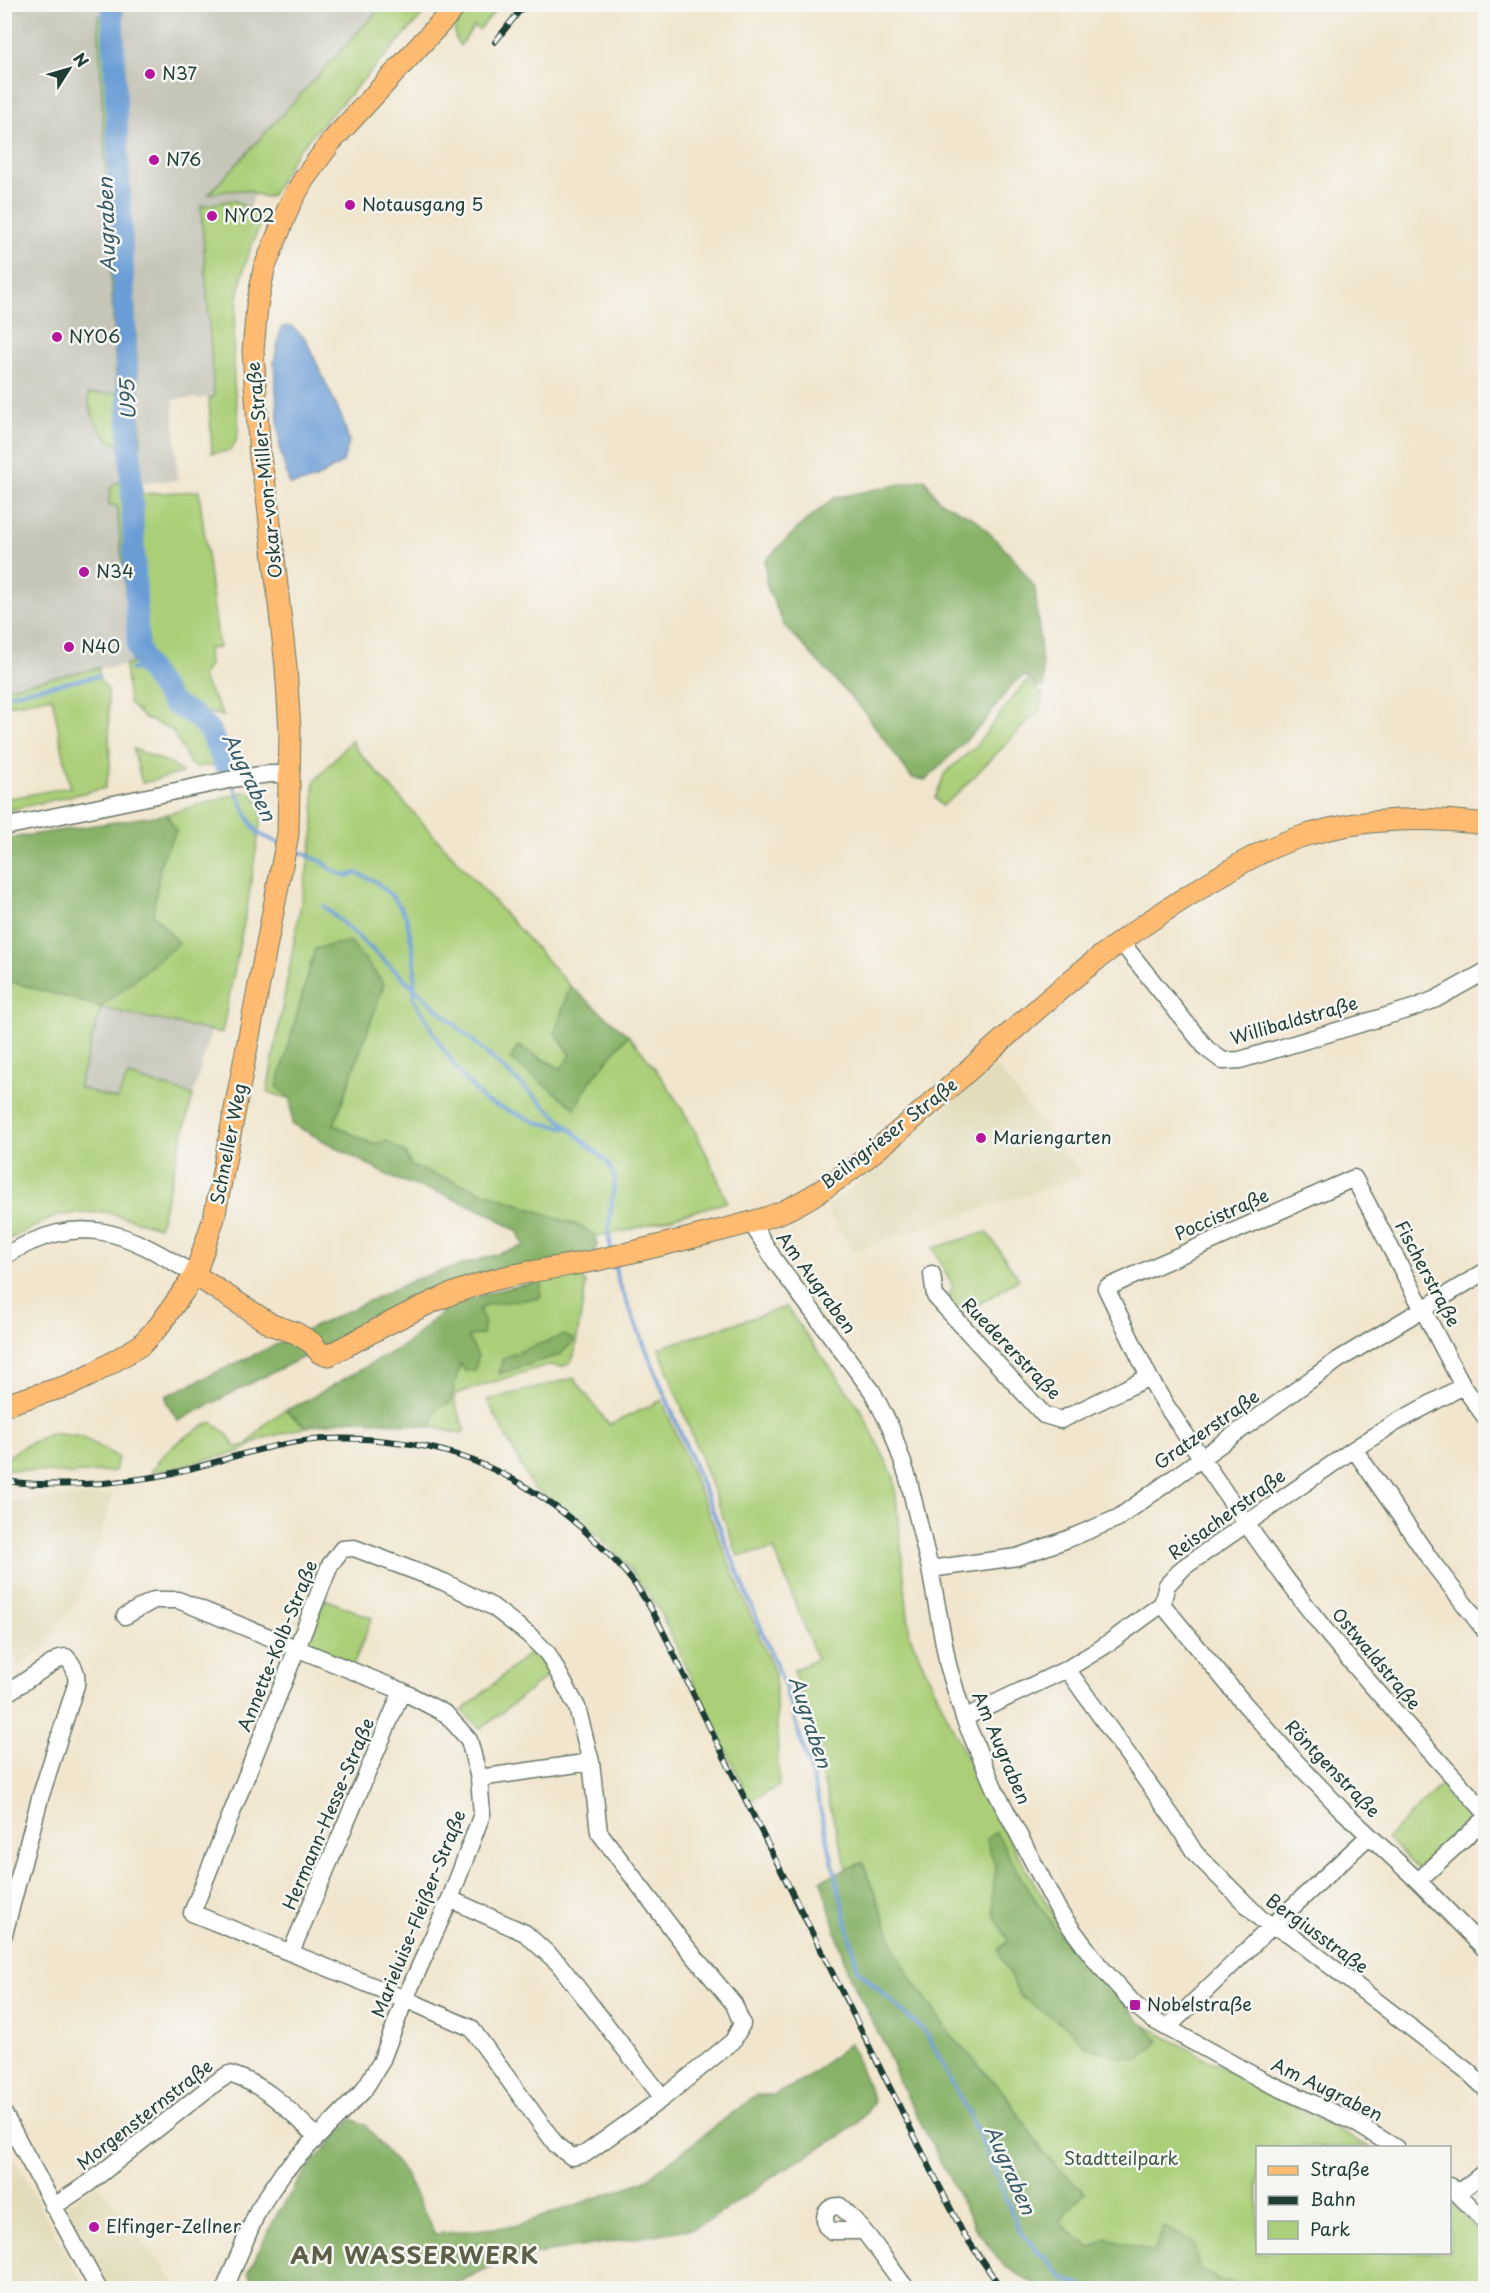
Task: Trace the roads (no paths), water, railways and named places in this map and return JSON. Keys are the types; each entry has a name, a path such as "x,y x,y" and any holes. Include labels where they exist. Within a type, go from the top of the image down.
{"main road":[{"name":"Oskar-von-Miller-Straße","path":"288,774 286,667 267,496 260,458 253,351 257,306 264,269 290,204 330,142 458,4"},
{"name":"Schneller Weg","path":"4,1405 70,1385 130,1353 151,1336 195,1275 214,1218 284,858 288,834 288,774"},
{"name":"Beilngrieser Straße","path":"195,1275 272,1324 296,1333 312,1343 320,1353 329,1355 444,1296 507,1276 601,1259 751,1222 784,1210 842,1175 913,1119 1062,988 1120,942 1243,862 1272,847 1309,834 1353,823 1398,819 1445,819 1485,824"}],"street":[{"path":"4,826 230,780 270,774 288,774"},
{"name":"Willibaldstraße","path":"1120,942 1207,1049 1223,1061 1240,1060 1413,1008 1436,999 1485,971"},
{"name":"Poccistraße","path":"1106,1288 1354,1178"},
{"name":"Fischerstraße","path":"1354,1178 1463,1386 1485,1418"},
{"name":"Am Augraben","path":"751,1222 791,1283 872,1391 886,1419 908,1478 930,1569 942,1639 964,1718 995,1790 1060,1913 1098,1964 1135,2005 1167,2028 1264,2081 1354,2122 1393,2146"},
{"path":"4,1256 39,1238 60,1231 79,1229 119,1235 137,1241 195,1275"},
{"name":"Gratzerstraße","path":"930,1569 1017,1557 1118,1518 1338,1360 1485,1271"},
{"name":"Ruedererstraße","path":"932,1274 935,1296 1044,1415 1061,1420 1149,1377"},
{"name":"Ostwaldstraße","path":"1106,1288 1149,1377 1201,1457 1327,1634 1381,1698 1485,1813"},
{"name":"Reisacherstraße","path":"964,1718 1067,1669 1103,1647 1162,1604 1167,1585 1184,1567 1354,1449 1395,1423 1463,1386"},
{"path":"1354,1449 1432,1562 1485,1632"},
{"name":"Annette-Kolb-Straße","path":"354,1548 444,1582 503,1614 529,1635 548,1654 577,1707 591,1762 599,1832 679,1938 734,2004 742,2025 733,2041 663,2098 585,2154 572,2157 557,2146 471,2028 192,1913 330,1565 342,1549 354,1548"},
{"name":"Marieluise-Fleißer-Straße","path":"125,1616 154,1600 178,1600 402,1691 446,1713 469,1740 479,1778 482,1814 450,1899 405,1999 381,2062 363,2091 284,2171 258,2210 225,2288"},
{"name":"Röntgenstraße","path":"1162,1604 1297,1763 1485,1950"},
{"path":"4,1695 63,1657 67,1659 76,1673 76,1685 40,1798 4,1934"},
{"name":"Bergiusstraße","path":"1067,1669 1175,1821 1195,1853 1261,1919 1289,1934 1466,2070 1485,2089"},
{"name":"Hermann-Hesse-Straße","path":"291,1952 402,1691"},
{"path":"479,1778 591,1762"},
{"path":"1418,1881 1485,1818"},
{"path":"1167,2028 1369,1836"},
{"path":"450,1899 525,1933 558,1963 663,2098"},
{"name":"Morgensternstraße","path":"53,2207 89,2183 229,2074 242,2078 275,2096 317,2137"},
{"path":"4,2114 98,2289"},
{"path":"1485,2171 1454,2189 1485,2222"},
{"path":"863,2231 906,2289"}],"water":[{"path":"291,326 305,338 343,420 349,442 343,462 314,480 290,485 280,450 274,363 281,327"}],"waterway":[{"name":"Augraben","path":"112,4 138,648 146,666 172,703 194,715 210,731 224,763"},
{"name":"Augraben","path":"114,4 130,445"},
{"name":"Augraben","path":"132,482 138,648 146,666 172,703 194,715 210,731 229,776"},
{"path":"131,670 146,666"},
{"path":"4,695 99,676"},
{"name":"Augraben","path":"232,783 251,823 259,834 279,843"},
{"name":"Augraben","path":"291,848 323,862 332,870 346,876 356,873 375,881 395,899 406,916 412,944 415,968 414,998 462,1076 485,1101 539,1123 568,1128"},
{"name":"Augraben","path":"324,906 608,1163 615,1178 608,1232 611,1249"},
{"name":"Augraben","path":"614,1263 618,1281 784,1684 815,1787 858,1970 927,2034 978,2132 1020,2232 1064,2278 1086,2288"}],"railway":[{"path":"495,42 525,4"},
{"path":"4,1481 60,1484 116,1482 153,1477 261,1449 309,1440 372,1440 430,1448 493,1469 550,1503 577,1524 625,1572 656,1619 963,2233 1001,2288"}],"place":[{"name":"N37","path":"150,74"},
{"name":"N76","path":"154,160"},
{"name":"Notausgang 5","path":"350,205"},
{"name":"NY02","path":"212,216"},
{"name":"NY06","path":"57,337"},
{"name":"N34","path":"84,572"},
{"name":"N40","path":"69,647"},
{"name":"Mariengarten","path":"981,1138"},
{"name":"Nobelstraße","path":"1135,2005"},
{"name":"Elfinger-Zellner","path":"94,2227"}],"district":[{"name":"AM WASSERWERK","path":"415,2256"}],"water label":[{"name":"U95","path":"128,400"}],"park label":[{"name":"Stadtteilpark","path":"1121,2159"}]}
